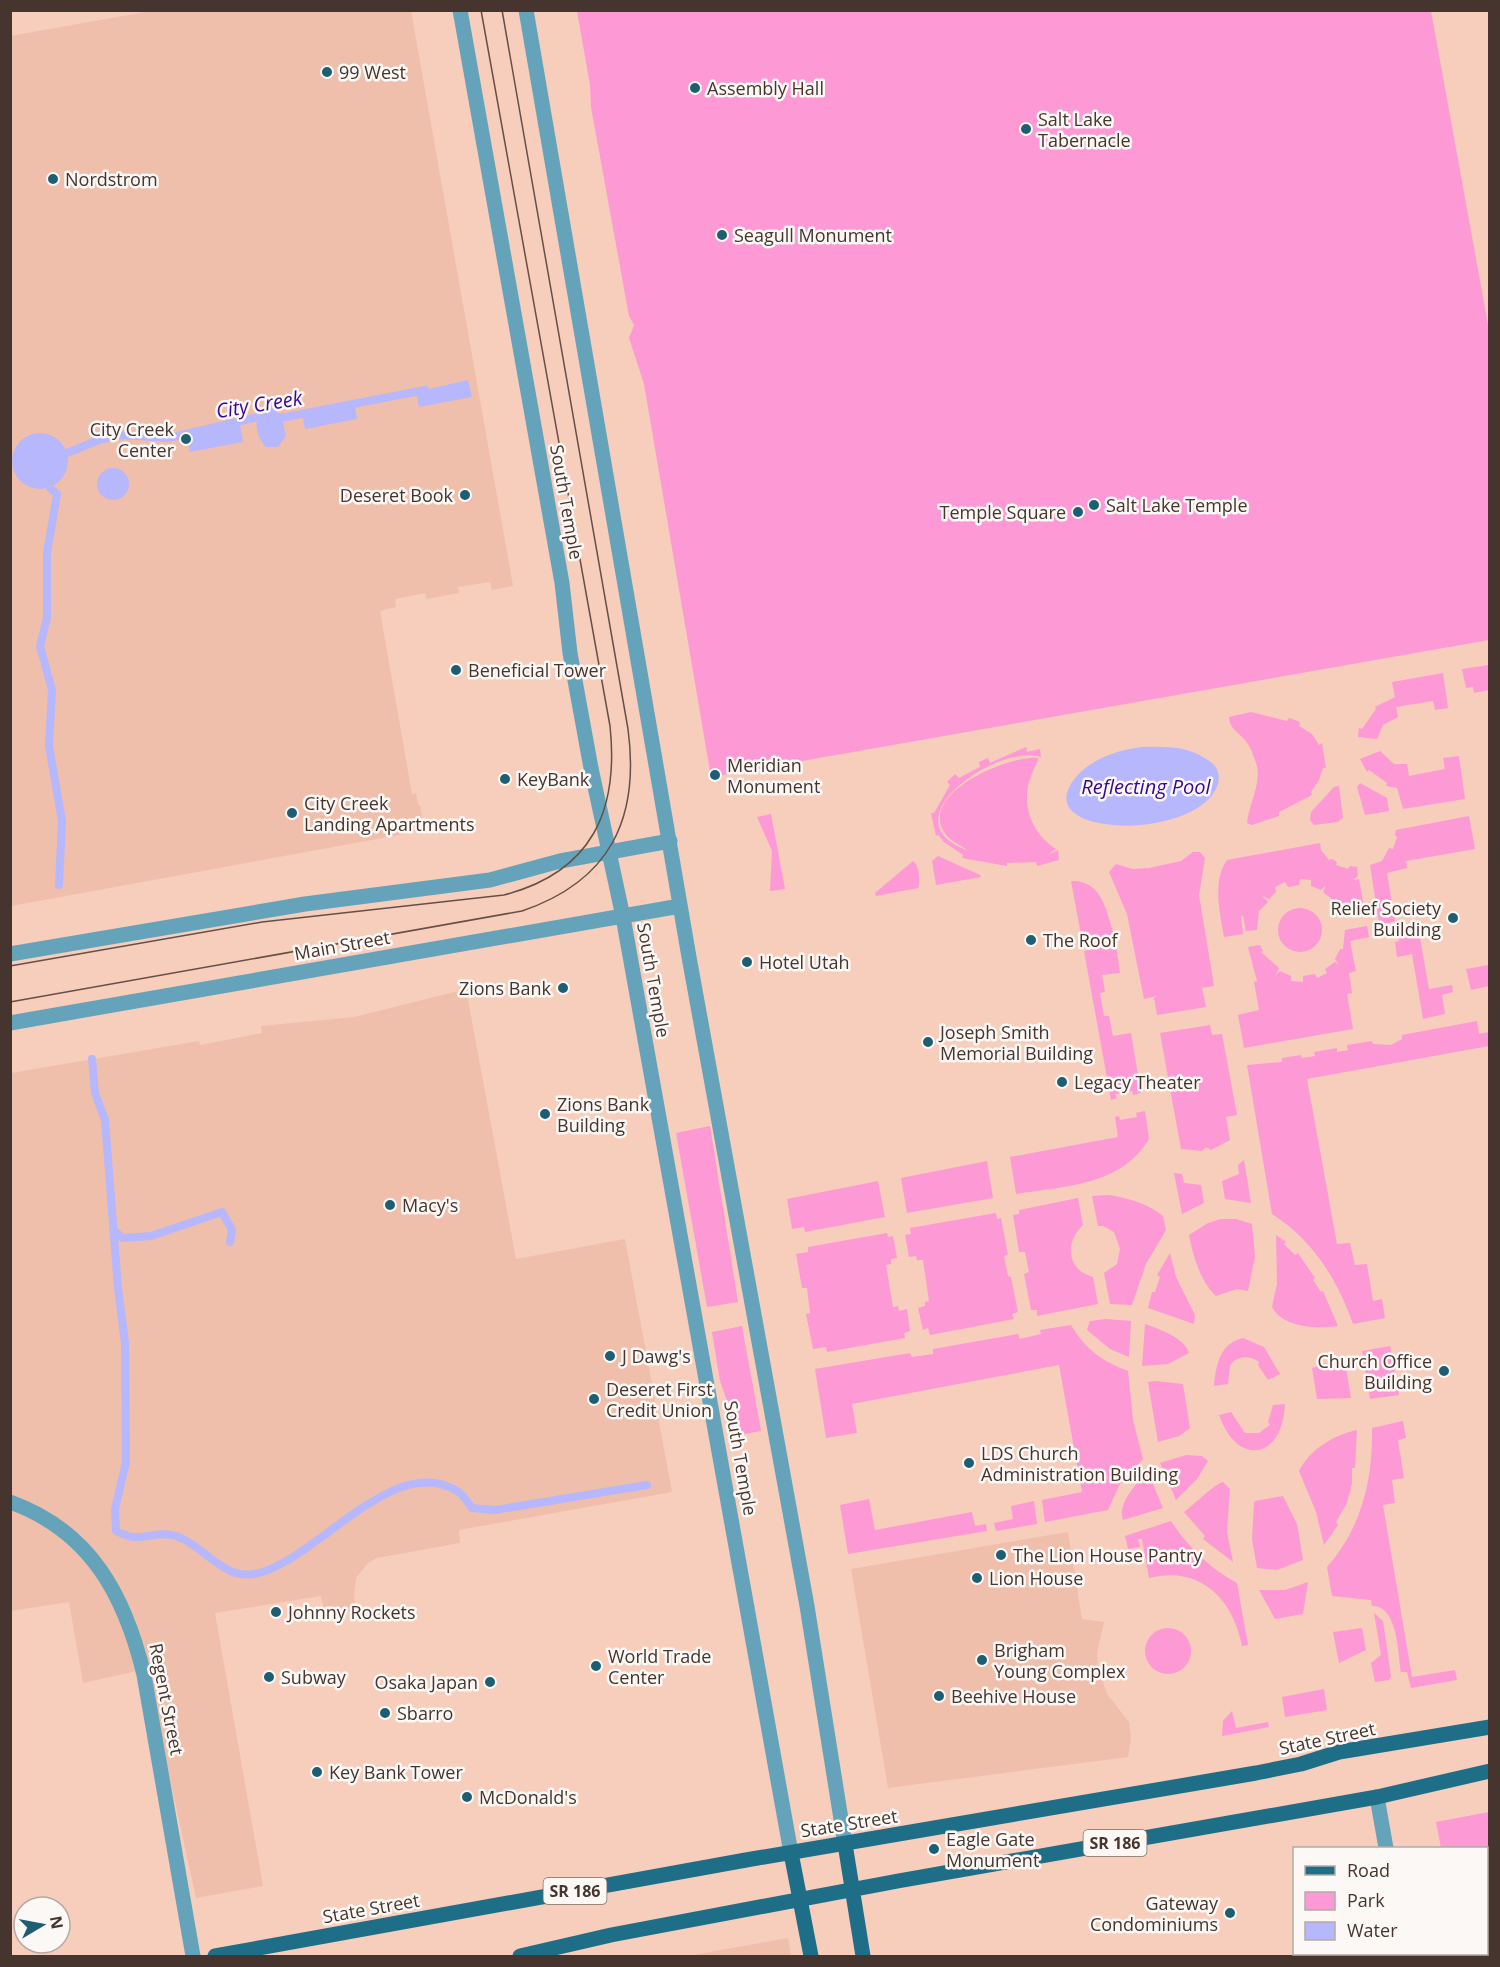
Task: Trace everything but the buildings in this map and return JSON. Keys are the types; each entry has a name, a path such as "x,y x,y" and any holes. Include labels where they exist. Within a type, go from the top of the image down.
{"main road":[{"name":"State Street","path":"215,1956 1256,1773 1301,1764 1339,1752 1490,1727"},
{"name":"SR 186","path":"520,1956 611,1935 852,1890 1377,1797 1490,1771"},
{"path":"845,1844 863,1956"},
{"name":"South Temple","path":"791,1853 811,1956"}],"street":[{"name":"South Temple","path":"460,10 562,582 576,688 623,917 791,1853"},
{"path":"526,10 680,906 807,1606 845,1844"},
{"path":"10,954 305,904 490,880 560,861 670,841"},
{"name":"Main Street","path":"10,1023 680,906"},
{"name":"Regent Street","path":"10,1502 43,1516 84,1548 117,1597 135,1638 144,1675 193,1956"},
{"path":"1377,1797 1386,1847"}],"shaded area":[{"path":"151,11 411,11 513,586 492,590 490,582 458,587 459,593 426,599 425,593 395,599 396,607 380,611 412,794 416,793 423,823 436,821 437,828 11,906 10,36"},
{"path":"466,989 516,1259 625,1239 672,1492 459,1530 460,1543 377,1558 368,1563 356,1578 354,1595 356,1610 325,1615 321,1596 215,1613 263,1886 196,1898 146,1669 83,1683 69,1602 11,1611 11,1073 199,1041 200,1045 262,1033 261,1026 354,1017"},
{"name":"Brigham Young Complex","path":"1068,1532 1082,1619 1104,1622 1097,1652 1098,1667 1107,1694 1129,1722 1131,1739 1128,1757 888,1788 851,1569"},
{"path":"788,1938 791,1956 687,1956"}],"green space":[{"name":"Temple Square","path":"577,11 1431,11 1489,330 1489,640 711,777 644,384 629,338 634,325 629,316 591,107 590,85"},
{"path":"1489,665 1489,690 1474,693 1473,687 1466,688 1462,669"},
{"path":"1443,673 1448,708 1435,710 1433,701 1396,707 1398,717 1383,725 1377,739 1358,737 1359,728 1362,729 1376,709 1375,707 1395,697 1392,682"},
{"path":"1251,712 1300,722 1299,726 1312,734 1319,745 1322,743 1326,768 1323,768 1311,792 1312,795 1279,812 1279,816 1252,825 1247,823 1256,787 1257,766 1249,746 1229,721 1229,717"},
{"path":"1026,747 1027,752 1040,749 1041,757 1022,756 999,762 977,773 957,787 943,804 938,821 945,837 967,850 943,830 940,816 945,802 956,790 990,769 1025,759 1038,758 1028,789 1028,809 1035,827 1056,849 1048,855 1058,850 1059,860 1037,866 1036,862 1007,863 1007,866 962,858 963,855 938,835 936,836 931,813 934,813 950,785 947,782 955,774 959,778 980,767 979,762 988,758 990,763"},
{"path":"1380,751 1394,764 1407,764 1409,776 1445,769 1443,758 1459,756 1465,799 1403,809 1397,788 1386,786 1387,783 1369,770 1367,772 1360,759"},
{"path":"1360,783 1387,798 1389,811 1365,815 1357,787"},
{"path":"1339,786 1343,818 1338,822 1314,825 1310,820 1311,812 1334,787"},
{"path":"771,814 785,889 770,891 772,851 757,817"},
{"path":"1469,816 1475,849 1406,861 1407,868 1387,873 1395,921 1388,923 1389,934 1381,935 1370,865 1382,861 1389,848 1393,849 1397,837 1396,830"},
{"path":"1320,843 1321,850 1329,860 1337,862 1336,865 1348,869 1350,866 1357,867 1358,876 1353,880 1359,879 1365,913 1342,915 1338,904 1323,892 1326,885 1321,890 1311,886 1311,880 1300,879 1299,885 1288,887 1285,882 1275,887 1276,892 1269,899 1262,896 1268,902 1259,911 1257,930 1246,931 1243,916 1241,916 1243,934 1224,937 1218,887 1222,868 1227,860"},
{"path":"1193,852 1200,852 1205,858 1199,895 1214,986 1202,988 1206,1007 1157,1015 1154,998 1157,996 1144,999 1127,914 1109,872 1116,864 1132,869 1149,868 1181,861"},
{"path":"938,856 981,877 936,885 932,861"},
{"path":"913,861 919,874 918,888 876,896 875,893"},
{"path":"1071,881 1081,882 1096,891 1105,907 1114,935 1082,940"},
{"path":"1300,908 1316,914 1322,930 1316,946 1300,952 1284,946 1278,930 1284,914"},
{"path":"1367,926 1369,937 1350,941 1356,971 1349,973 1352,993 1347,994 1353,1029 1244,1048 1238,1015 1259,1010 1254,982 1257,981 1248,947 1260,945 1263,951 1261,952 1279,968 1276,975 1280,971 1291,976 1291,981 1303,982 1303,976 1315,974 1317,978 1327,973 1325,969 1335,962 1339,965 1335,959 1340,949 1343,949 1345,930"},
{"path":"1419,932 1429,989 1452,985 1453,992 1442,995 1445,1014 1423,1019 1412,954 1397,957 1395,942 1399,941 1398,936"},
{"path":"1116,945 1120,973 1102,975 1105,992 1100,993 1104,1016 1109,1016 1113,1036 1131,1033 1141,1093 1133,1095 1132,1091 1115,1094 1117,1098 1111,1100 1084,951"},
{"path":"1489,965 1489,986 1471,990 1466,969"},
{"path":"1477,1021 1479,1034 1489,1032 1489,1046 1307,1079 1337,1244 1350,1243 1355,1265 1367,1264 1373,1301 1382,1299 1385,1318 1353,1324 1339,1291 1322,1262 1300,1236 1272,1214 1247,1065 1282,1062 1282,1058 1301,1055 1302,1058 1315,1056 1314,1052 1337,1048 1337,1052 1348,1050 1347,1045 1372,1041 1373,1044 1391,1045 1402,1039 1402,1035"},
{"path":"1210,1025 1212,1035 1222,1034 1237,1115 1226,1117 1230,1140 1211,1150 1206,1147 1202,1151 1181,1149 1160,1033"},
{"path":"1145,1111 1149,1139 1137,1155 1123,1166 1108,1175 1090,1181 1016,1194 1010,1157 1118,1137 1115,1117 1119,1116 1120,1120 1137,1117 1136,1113"},
{"path":"710,1126 738,1302 707,1307 676,1133"},
{"path":"1244,1160 1251,1203 1225,1199 1222,1181 1239,1174 1238,1165"},
{"path":"987,1161 993,1198 907,1213 901,1178"},
{"path":"1174,1173 1182,1174 1184,1183 1201,1185 1204,1203 1182,1214"},
{"path":"878,1181 885,1217 805,1232 804,1227 792,1229 787,1199"},
{"path":"1110,1195 1151,1208 1163,1216 1166,1230 1146,1264 1132,1305 1110,1304 1104,1273 1117,1264 1120,1249 1114,1232 1098,1226 1092,1196"},
{"path":"1078,1198 1083,1225 1073,1240 1071,1255 1078,1268 1093,1277 1098,1304 1037,1316 1037,1310 1031,1310 1024,1274 1029,1272 1025,1252 1019,1252 1013,1215 1019,1214 1019,1210"},
{"path":"996,1213 997,1219 1001,1218 1008,1255 1004,1256 1018,1312 1012,1314 1014,1319 930,1335 928,1328 923,1330 918,1308 925,1306 925,1302 929,1301 923,1260 917,1260 916,1256 909,1257 905,1235 911,1234 910,1228"},
{"path":"1221,1219 1236,1219 1252,1224 1255,1256 1248,1291 1237,1289 1216,1296 1201,1276 1189,1235 1208,1223"},
{"path":"887,1233 888,1237 893,1236 897,1258 891,1259 891,1264 886,1265 893,1307 898,1306 899,1311 907,1309 910,1331 904,1333 905,1338 827,1352 826,1347 813,1349 806,1314 810,1313 807,1288 802,1288 796,1254 808,1252 808,1247"},
{"path":"1276,1235 1286,1242 1284,1244 1295,1255 1298,1253 1315,1278 1313,1280 1321,1292 1323,1291 1338,1326 1301,1326 1284,1319 1272,1307 1277,1284"},
{"path":"1170,1253 1176,1277 1195,1315 1194,1324 1148,1308 1152,1292 1155,1292 1160,1277 1157,1275"},
{"path":"1106,1319 1131,1321 1129,1357 1110,1349 1087,1330 1090,1321"},
{"path":"1145,1324 1177,1339 1189,1353 1168,1364 1142,1366"},
{"path":"1071,1325 1095,1354 1128,1371 1133,1420 1143,1459 1120,1484 1108,1510 1045,1522 1042,1500 1082,1492 1059,1365 852,1404 857,1433 826,1438 815,1369 910,1353 912,1357 933,1354 933,1349 1018,1334 1020,1339 1041,1334 1040,1330"},
{"path":"742,1326 761,1431 739,1435 720,1381 712,1332"},
{"path":"1243,1338 1264,1347 1280,1374 1268,1380 1258,1365 1259,1362 1243,1357 1230,1366 1228,1384 1214,1386 1216,1370 1224,1350"},
{"path":"1390,1346 1399,1395 1370,1399 1362,1351"},
{"path":"1344,1357 1351,1398 1317,1399 1312,1368"},
{"path":"1148,1382 1183,1384 1190,1428 1179,1436 1158,1442"},
{"path":"1285,1404 1282,1423 1276,1437 1268,1446 1258,1450 1247,1449 1237,1443 1227,1432 1219,1415 1231,1412 1245,1433 1259,1433 1270,1425 1268,1422 1273,1405"},
{"path":"1403,1421 1406,1438 1398,1440 1404,1478 1392,1480 1395,1503 1383,1505 1412,1677 1455,1670 1457,1680 1411,1688 1407,1672 1401,1672 1395,1632 1387,1613 1381,1608 1372,1606 1371,1600 1332,1596 1327,1567 1349,1536 1363,1502 1370,1466 1372,1428"},
{"path":"1357,1430 1355,1468 1352,1468 1352,1483 1347,1503 1336,1522 1338,1525 1324,1545 1316,1512 1299,1471 1309,1456 1331,1439"},
{"path":"1186,1455 1202,1456 1208,1461 1197,1479 1176,1500 1160,1463"},
{"path":"1148,1472 1163,1508 1123,1520 1125,1500"},
{"path":"1223,1482 1230,1489 1227,1532 1233,1562 1203,1539 1205,1536 1184,1512"},
{"path":"1283,1496 1297,1524 1303,1560 1277,1570 1257,1568 1252,1539 1254,1503"},
{"path":"869,1499 875,1530 972,1512 975,1526 986,1524 987,1531 848,1554 840,1505"},
{"path":"1034,1501 1037,1524 996,1531 994,1523 1013,1519 1011,1506"},
{"path":"1171,1521 1200,1556 1217,1571 1237,1583 1248,1645 1242,1646 1231,1614 1211,1589 1198,1581 1184,1577 1167,1575 1149,1578 1142,1539 1138,1539 1140,1547 1128,1549 1125,1536"},
{"path":"1308,1582 1303,1614 1275,1619 1259,1590 1285,1590"},
{"path":"1374,1613 1383,1621 1391,1676 1389,1680 1375,1682 1371,1663 1381,1655"},
{"path":"1168,1628 1184,1635 1191,1651 1184,1667 1168,1674 1152,1667 1145,1651 1152,1635"},
{"path":"1362,1628 1366,1650 1339,1663 1333,1632"},
{"path":"1324,1689 1327,1710 1285,1717 1282,1697"},
{"path":"1232,1711 1236,1728 1268,1722 1269,1727 1222,1736 1223,1721"},
{"path":"1489,1812 1489,1956 1461,1956 1488,1955 1488,1847 1441,1847 1436,1822"}],"water":[{"path":"468,380 472,397 419,407 416,392"},
{"path":"355,404 357,419 305,429 302,413"},
{"path":"264,408 274,408 282,417 286,436 278,447 266,447 258,433 258,417"},
{"path":"240,425 243,442 190,452 187,435"},
{"path":"34,433 46,433 56,437 64,445 68,461 64,477 56,485 46,489 34,489 24,485 16,477 12,467 12,455 16,445 24,437"},
{"path":"113,468 125,472 129,484 125,496 113,500 101,496 97,484 101,472"},
{"name":"Reflecting Pool","path":"1143,747 1170,747 1196,753 1216,767 1219,775 1218,784 1205,802 1183,815 1155,823 1125,826 1098,823 1077,815 1067,802 1071,784 1077,776 1102,758"}],"waterway":[{"name":"City Creek","path":"67,453 99,440 122,435 169,438 258,417 286,417 425,390"},
{"path":"50,488 57,494 47,553 47,618 40,646 52,690 49,746 62,821 59,885"},
{"path":"92,1059 95,1093 105,1120 118,1288 125,1343 126,1462 115,1509 116,1531 132,1537 163,1534 176,1536 192,1544 225,1568 234,1572 254,1574 277,1566 380,1497 406,1486 432,1483 459,1492 472,1508 495,1510 647,1485"},
{"path":"114,1230 122,1238 151,1236 222,1212 232,1230 230,1242"}],"tram line":[{"path":"10,966 262,922 504,895 534,885 559,871 579,854 593,834 604,811 610,785 612,757 610,726 481,10"},
{"path":"10,1002 522,911 552,898 577,883 597,864 612,843 623,818 629,791 628,729 502,10"}],"place":[{"name":"99 West","path":"327,72"},
{"name":"Assembly Hall","path":"695,88"},
{"name":"Salt Lake Tabernacle","path":"1026,129"},
{"name":"Nordstrom","path":"53,179"},
{"name":"Seagull Monument","path":"722,235"},
{"name":"City Creek Center","path":"186,439"},
{"name":"Deseret Book","path":"465,495"},
{"name":"Salt Lake Temple","path":"1094,505"},
{"name":"Temple Square","path":"1078,512"},
{"name":"Beneficial Tower","path":"456,670"},
{"name":"Meridian Monument","path":"715,775"},
{"name":"KeyBank","path":"505,779"},
{"name":"City Creek Landing Apartments","path":"292,813"},
{"name":"Relief Society Building","path":"1453,918"},
{"name":"The Roof","path":"1031,940"},
{"name":"Hotel Utah","path":"747,962"},
{"name":"Zions Bank","path":"563,988"},
{"name":"Joseph Smith Memorial Building","path":"928,1042"},
{"name":"Legacy Theater","path":"1062,1082"},
{"name":"Zions Bank Building","path":"545,1114"},
{"name":"Macy's","path":"390,1205"},
{"name":"J Dawg's","path":"610,1356"},
{"name":"Church Office Building","path":"1444,1371"},
{"name":"Deseret First Credit Union","path":"594,1399"},
{"name":"LDS Church Administration Building","path":"969,1463"},
{"name":"The Lion House Pantry","path":"1001,1555"},
{"name":"Lion House","path":"977,1578"},
{"name":"Johnny Rockets","path":"276,1612"},
{"name":"Brigham Young Complex","path":"982,1660"},
{"name":"World Trade Center","path":"596,1666"},
{"name":"Subway","path":"269,1677"},
{"name":"Osaka Japan","path":"490,1682"},
{"name":"Beehive House","path":"939,1696"},
{"name":"Sbarro","path":"385,1713"},
{"name":"Key Bank Tower","path":"317,1772"},
{"name":"McDonald's","path":"467,1797"},
{"name":"Eagle Gate Monument","path":"934,1849"},
{"name":"Gateway Condominiums","path":"1230,1913"}]}
